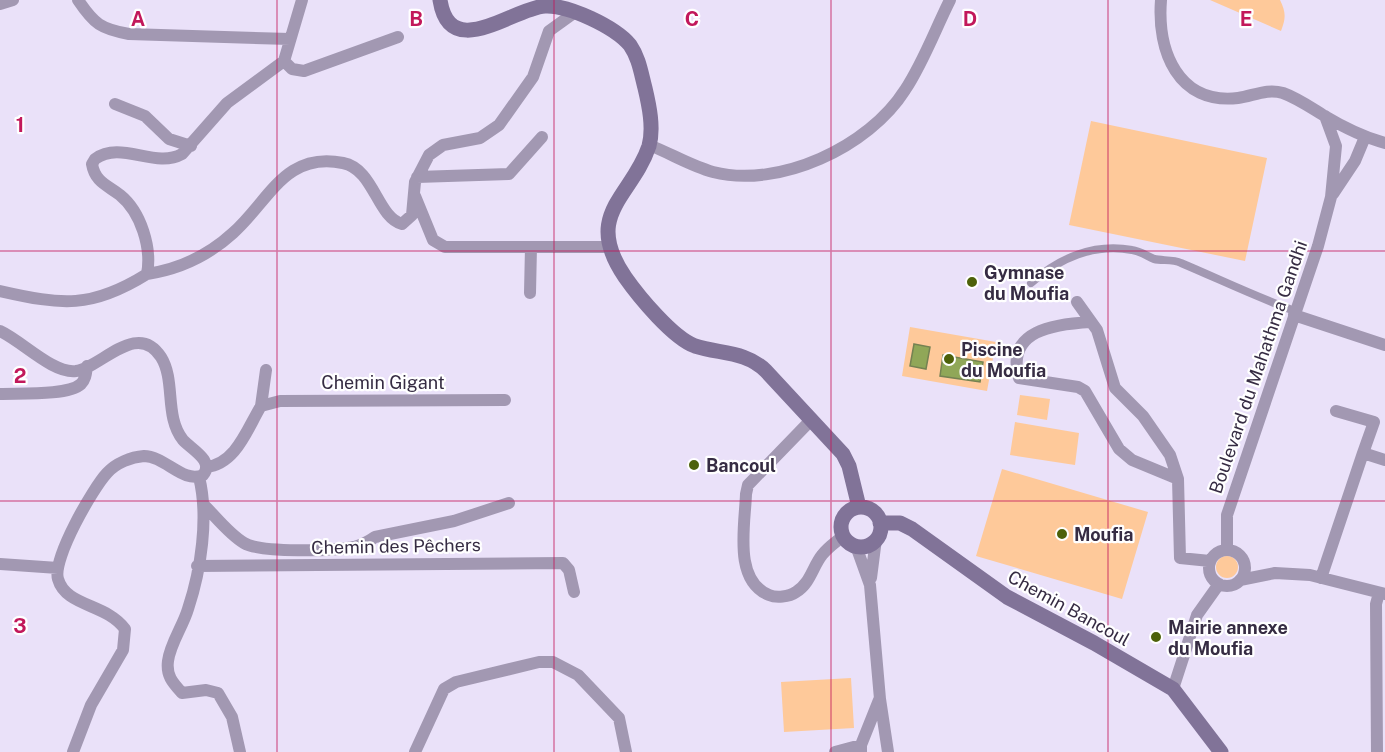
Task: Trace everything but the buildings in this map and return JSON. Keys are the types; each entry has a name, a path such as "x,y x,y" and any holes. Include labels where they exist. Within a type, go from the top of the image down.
{"main road":[{"path":"440,0 450,22 463,31 480,30 547,3 608,25 629,44 638,59 651,126 649,145 612,208 608,225 611,247 624,276 679,339 694,345 733,352 753,360 836,446 849,466 859,507 845,515 841,525 843,536 856,546 867,546 876,539 880,523"},
{"name":"Chemin Bancoul","path":"859,507 875,513 880,523 900,523 912,529 1006,597 1094,643 1173,689 1221,752"}],"street":[{"path":"0,4 13,0"},
{"path":"78,0 92,21 110,31 129,34 290,39"},
{"path":"147,274 148,247 137,218 122,196 99,181 92,164 99,156 119,152 173,159 190,146 227,103 284,61 302,0"},
{"path":"649,145 713,172 757,175 798,168 841,149 877,123 905,91 950,0"},
{"path":"1161,0 1164,48 1169,62 1191,88 1215,98 1239,98 1263,91 1281,92 1359,135 1385,143"},
{"path":"0,291 70,303 119,292 147,274 168,271 194,260 242,224 276,183 305,165 325,161 346,163 356,169 366,178 396,222 402,224 409,220 412,214 417,177 429,155 443,145 480,138 499,124 533,77 549,31 574,13"},
{"path":"284,61 292,69 304,71 398,37"},
{"path":"115,104 145,116 169,139 190,146"},
{"name":"Boulevard du Mahathma Gandhi","path":"1227,550 1227,515 1318,246 1331,197 1336,146 1325,116"},
{"path":"1336,146 1344,136 1359,135"},
{"name":"Boulevard du Mahathma Gandhi","path":"1331,197 1355,161 1359,135"},
{"path":"417,177 509,174 543,137"},
{"path":"414,192 430,235 438,245 451,248 611,247"},
{"path":"530,293 531,247"},
{"path":"1031,283 1050,267 1071,255 1107,249 1134,250 1155,259 1178,261 1232,283 1247,293 1295,313 1385,345"},
{"path":"1077,302 1097,330 1115,388 1143,416 1170,455 1178,479 1180,558 1210,561"},
{"path":"1091,322 1067,323 1039,331 1023,341 1016,356 1019,378 1078,387 1085,391 1119,449 1132,460 1178,479"},
{"path":"0,331 25,345 56,368 70,371 87,366 104,355 134,344 145,344 154,348 162,358 176,429 184,441 204,458 202,472 204,530 188,608 168,660 170,679 182,693 206,690 218,693 232,717 240,752"},
{"path":"0,394 69,390 80,384 86,376 87,366"},
{"path":"73,752 91,705 123,650 125,629 117,618 106,611 74,599 66,592 58,579 60,556 88,502 107,473 118,464 137,458 156,457 187,476 225,462 232,455 261,406 266,370"},
{"name":"Chemin Gigant","path":"261,406 301,400 505,400"},
{"path":"1321,578 1374,422 1336,411"},
{"path":"812,419 748,485 745,564 750,579 761,592 774,597 796,593 809,579 822,556 843,536"},
{"path":"1363,453 1385,460"},
{"path":"204,505 243,543 256,548 276,550 353,547 367,543 375,537 454,521 509,503"},
{"path":"876,539 870,585 880,699 888,748"},
{"path":"856,546 870,585"},
{"path":"1275,573 1240,580 1233,585 1219,584 1209,574 1210,561 1213,556 1227,550 1235,552 1245,562 1275,573 1321,578 1382,593 1376,604 1377,752"},
{"path":"1240,580 1245,562"},
{"name":"Chemin des Pêchers","path":"197,566 562,563 569,570 574,592"},
{"path":"0,564 58,568"},
{"path":"1173,689 1197,615 1219,584"},
{"path":"415,752 444,689 456,681 539,662 553,662 578,675 619,718 626,752"},
{"path":"862,746 880,699"},
{"path":"835,752 862,746 875,735 888,748"}],"shaded area":[{"path":"1210,0 1280,0 1285,15 1281,31"},
{"path":"1091,121 1267,158 1245,261 1069,225"},
{"name":"Piscine du Moufia","path":"910,327 996,342 987,391 902,376"},
{"path":"914,344 930,347 926,369 910,366"},
{"path":"943,355 983,362 980,382 940,376"},
{"path":"1020,395 1050,399 1047,420 1017,415"},
{"path":"1015,422 1079,433 1075,465 1010,455"},
{"name":"Moufia","path":"1002,469 1148,512 1122,599 976,556"},
{"path":"1227,556 1237,563 1238,567 1231,577 1227,578 1217,571 1216,567 1223,557"},
{"path":"851,678 854,728 784,732 781,682"}],"place":[{"name":"Gymnase du Moufia","path":"972,282"},
{"name":"Piscine du Moufia","path":"949,359"},
{"name":"Bancoul","path":"694,465"},
{"name":"Moufia","path":"1062,534"},
{"name":"Mairie annexe du Moufia","path":"1156,637"}]}
